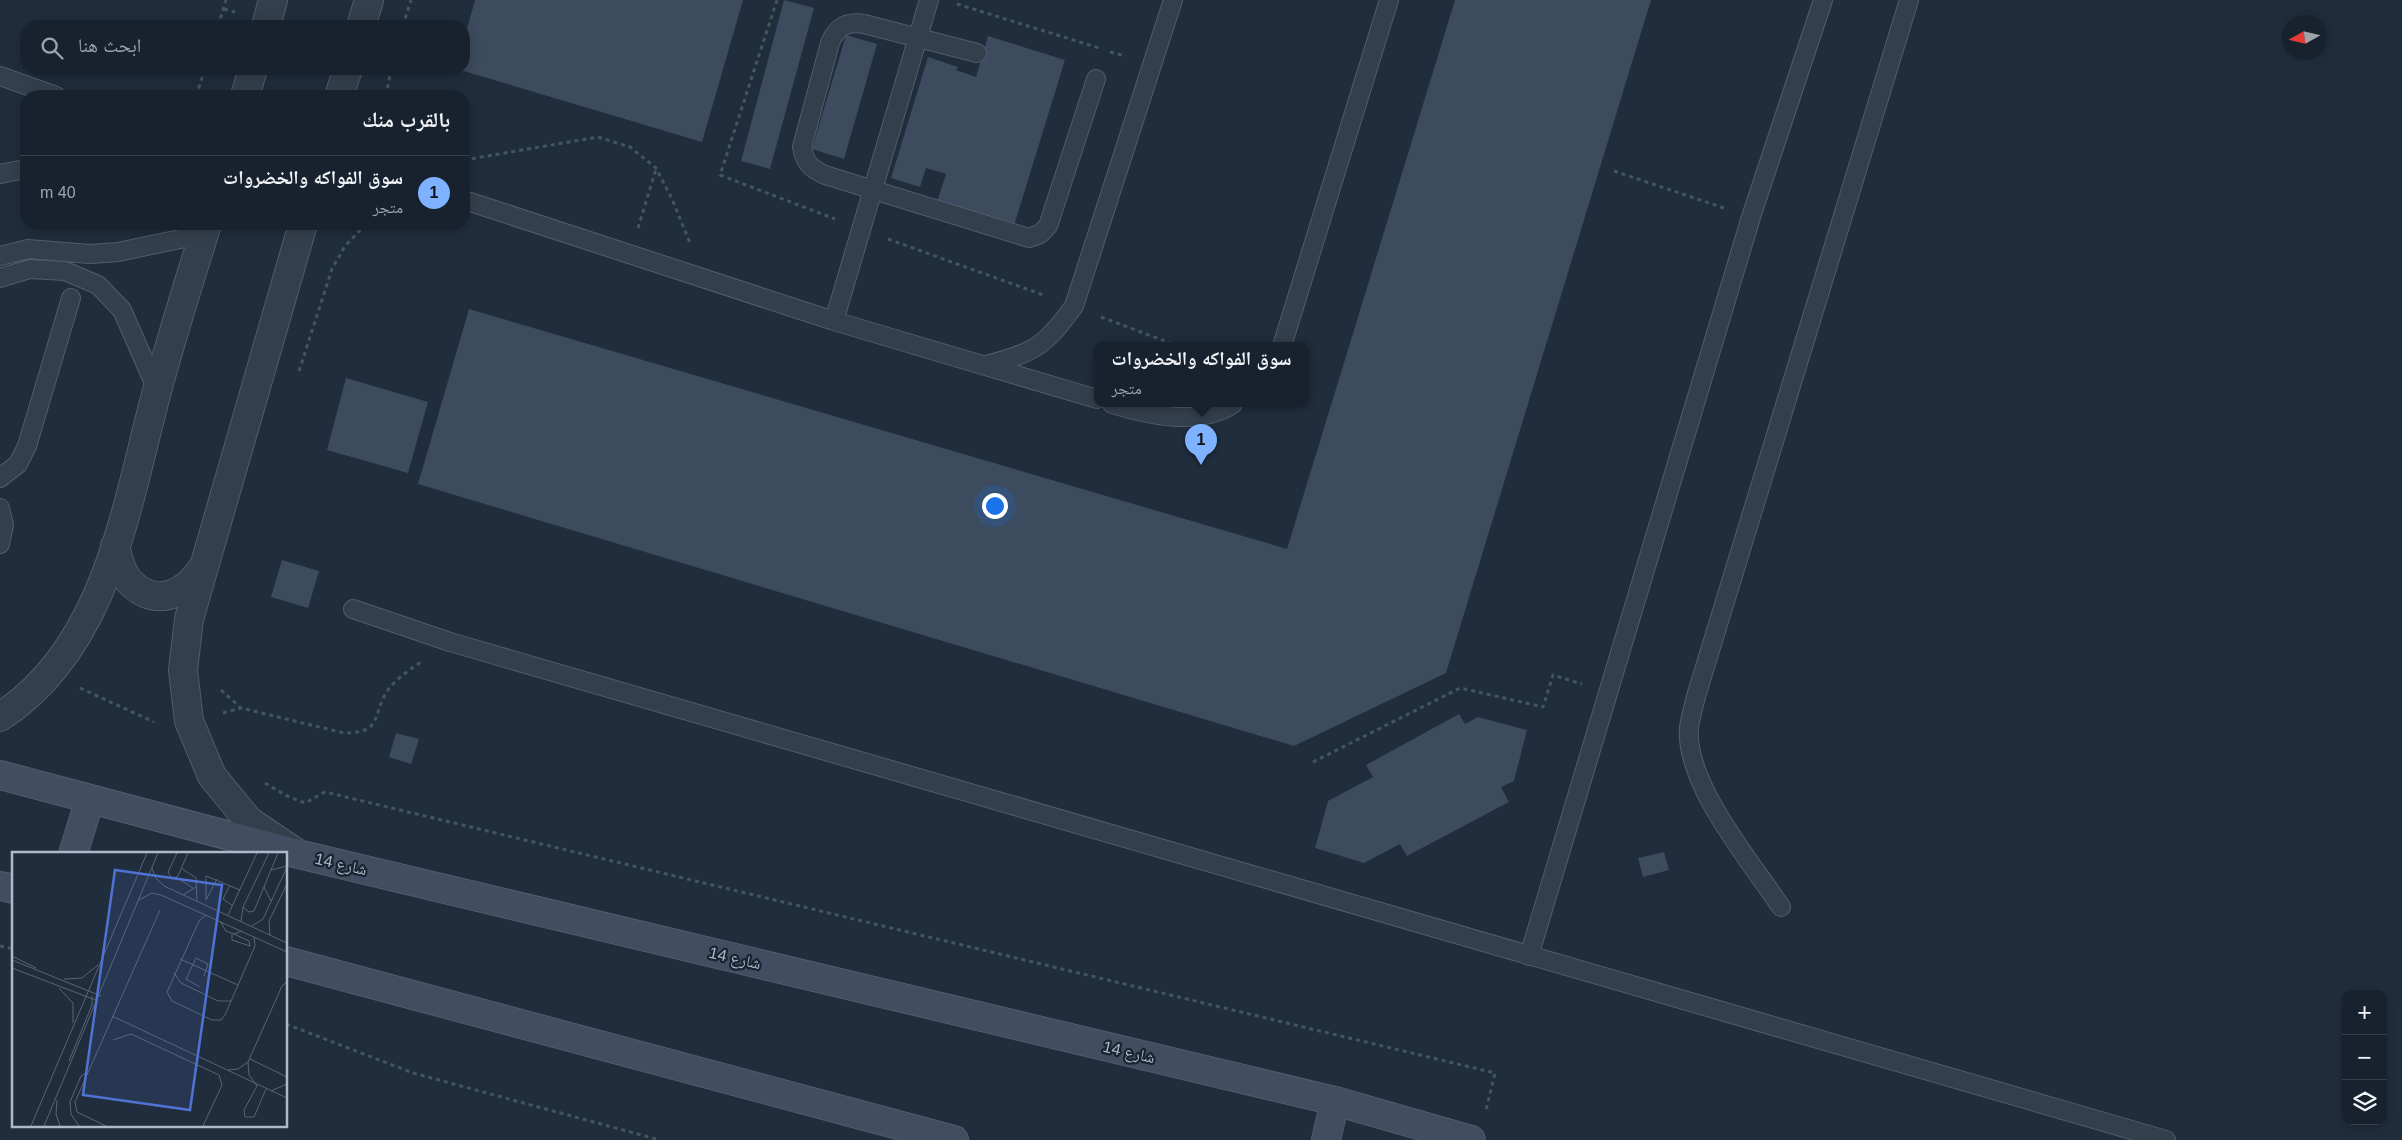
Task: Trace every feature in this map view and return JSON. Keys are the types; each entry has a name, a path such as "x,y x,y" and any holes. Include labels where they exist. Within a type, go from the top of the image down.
{"main road":[{"name":"شارع 14","path":"0,775 298,854 1335,1101 1390,1129 1471,1140"},
{"path":"74,852 90,799"},
{"path":"288,963 954,1140"},
{"path":"1326,1140 1335,1101"}],"street":[{"path":"268,20 273,0"},
{"path":"363,20 369,0"},
{"path":"247,90 251,75"},
{"path":"342,90 346,75"},
{"path":"0,717 16,706 55,668 82,629 115,546 157,390 205,230"},
{"path":"298,854 250,821 212,776 189,721 183,670 189,619 300,230"},
{"path":"115,546 120,565 129,581 143,593 161,596 179,593 194,582 206,563"}],"lane":[{"path":"834,321 929,0"},
{"path":"986,365 1022,356 1052,336 1074,306 1173,0"},
{"path":"1283,342 1389,0"},
{"path":"1529,956 1751,217 1823,0"},
{"path":"1781,907 1706,796 1693,762 1689,728 1702,674 1910,0"},
{"path":"977,53 918,36 853,22 842,25 834,33 830,43 802,147 804,160 812,169 819,172 1029,238 1040,234 1048,226 1096,79"},
{"path":"0,76 39,90"},
{"path":"0,174 20,170"},
{"path":"470,202 834,321 1094,398"},
{"path":"0,256 28,249 90,254 118,252 201,230"},
{"path":"0,278 30,269 65,271 98,285 122,310 157,390"},
{"path":"0,478 18,464 27,446 71,298"},
{"path":"1126,407 1166,416 1199,416 1224,407"},
{"path":"0,508 4,525 0,544"},
{"path":"353,609 450,642 2161,1139"}],"path":[{"path":"220,20 226,0"},
{"path":"405,20 411,0"},
{"path":"954,3 1152,65"},
{"path":"198,90 203,75"},
{"path":"387,90 390,75"},
{"path":"470,159 598,138 630,147 656,168 672,198 704,278"},
{"path":"630,255 656,168"},
{"path":"1614,171 1751,217"},
{"path":"296,379 332,269 345,246 360,230"},
{"path":"218,684 222,692 241,708 344,734 360,734 374,724 388,690 405,674 450,642"},
{"path":"55,668 77,686 163,726 241,708"},
{"path":"1314,762 1460,688 1543,707 1553,675"},
{"path":"258,778 287,796 305,803 325,792 1495,1074 1486,1112"},
{"path":"288,1025 422,1076 660,1140"}],"building":[{"path":"475,0 743,0 702,142 470,73 470,20"},
{"path":"784,0 814,8 770,169 741,161"},
{"path":"1455,0 1651,0 1446,673 1294,746 418,484 469,309 1287,549"},
{"path":"846,35 877,44 844,159 812,149"},
{"path":"988,36 1065,60 1012,232 935,208 946,174 926,168 920,187 891,178 928,57 958,67 956,70 976,77"},
{"path":"346,378 428,402 408,473 327,450"},
{"path":"282,560 319,571 308,608 271,597"},
{"path":"1459,714 1465,724 1478,717 1527,730 1514,781 1501,787 1509,802 1407,856 1400,844 1364,863 1315,848 1328,801 1373,777 1366,765"},
{"path":"396,733 419,739 411,764 389,757"},
{"path":"1664,852 1669,870 1643,877 1638,858"}],"place":[{"name":"سوق الفواكه والخضروات","path":"1201,465"}]}
